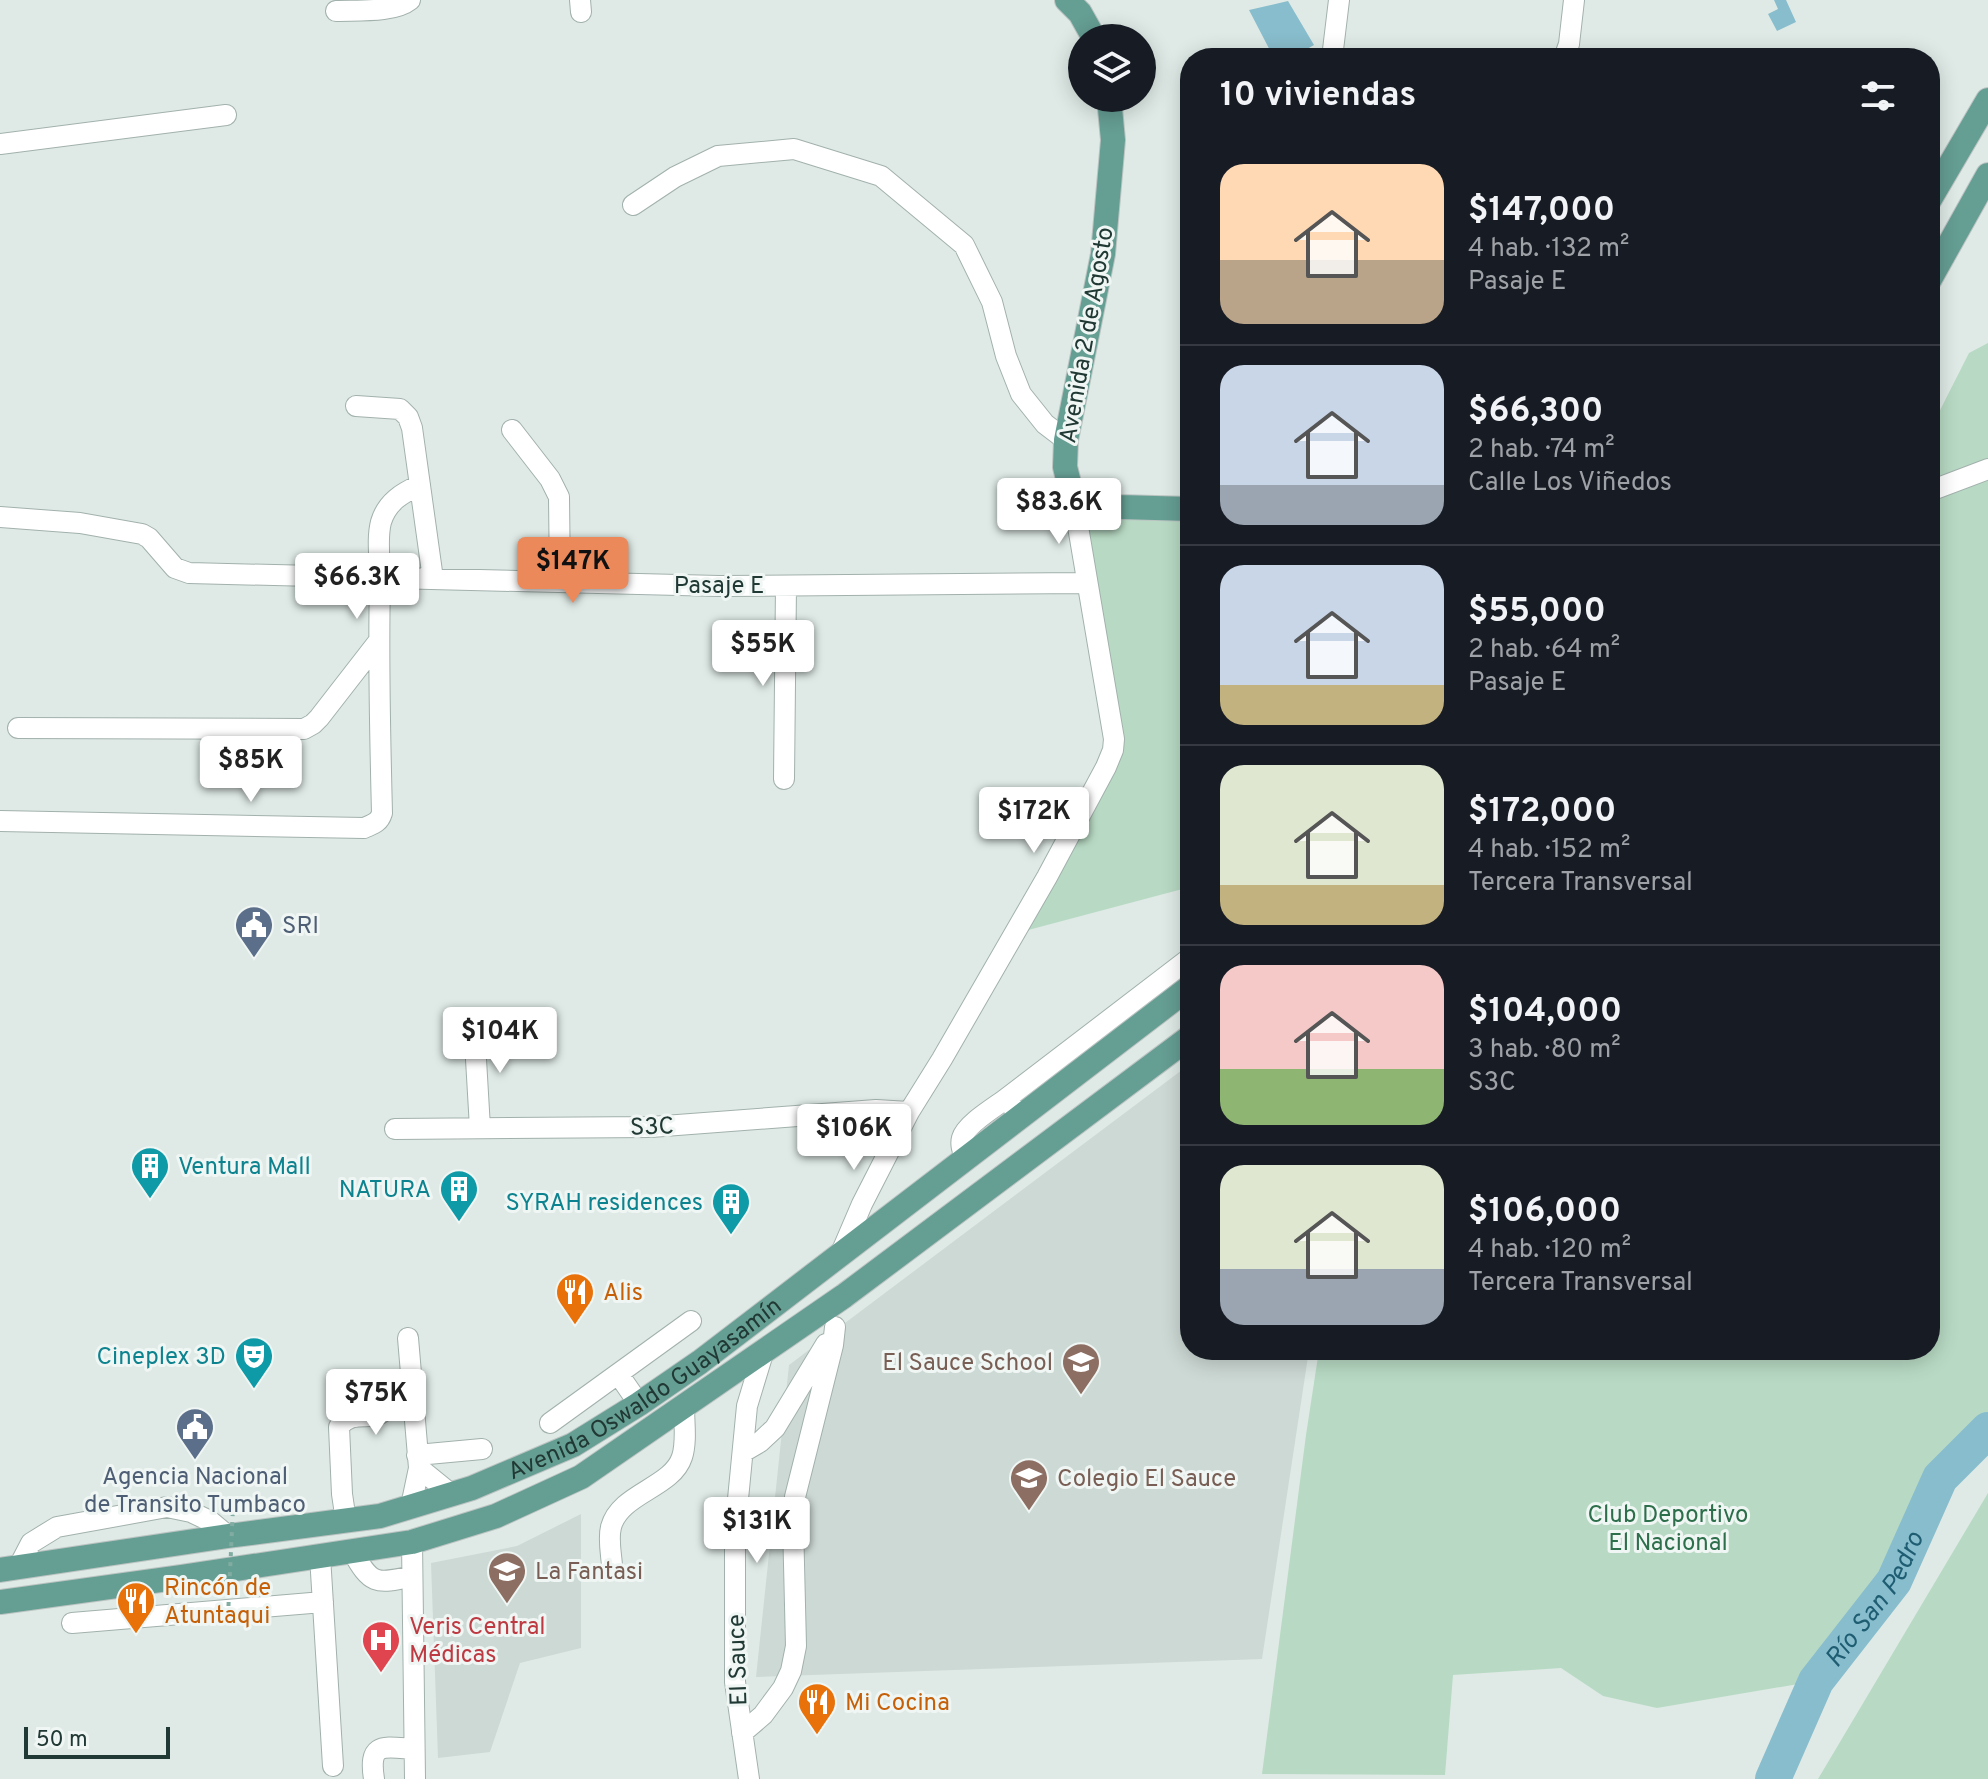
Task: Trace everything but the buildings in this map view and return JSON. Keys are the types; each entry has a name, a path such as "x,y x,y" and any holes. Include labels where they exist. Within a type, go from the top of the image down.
{"main road":[{"path":"1067,0 1086,24"},
{"path":"1940,182 1988,100"},
{"name":"Avenida 2 de Agosto","path":"1074,503 1065,467 1066,440 1103,254 1113,140 1110,112"},
{"path":"1940,263 1980,201 1988,175"},
{"path":"1074,503 1180,509"},
{"name":"Avenida Oswaldo Guayasamín","path":"9,1569 380,1516 472,1488 573,1445 700,1362 965,1158 1013,1108 1180,994"},
{"name":"Avenida Oswaldo Guayasamín","path":"0,1602 412,1542 496,1516 581,1477 844,1296 1180,1044"}],"street":[{"path":"336,11 390,8 410,0"},
{"path":"1333,48 1339,0"},
{"path":"1568,48 1574,0"},
{"path":"0,144 226,115"},
{"path":"633,205 675,177 718,156 794,149 881,176 964,245 992,302 1006,356 1021,394 1045,424 1066,440"},
{"path":"356,406 400,409 408,417 433,579"},
{"path":"512,430 550,479 559,497 560,582"},
{"path":"1940,487 1988,469"},
{"path":"0,821 364,828 376,824 382,813 379,534 391,502 420,485"},
{"path":"841,1253 909,1112 1047,877 1113,750 1114,739 1074,503"},
{"name":"Pasaje E","path":"0,517 80,523 142,534 175,568 189,573 719,586 1087,583"},
{"path":"784,779 786,586"},
{"path":"18,728 304,729 319,718 378,642"},
{"path":"1013,1108 1180,966"},
{"path":"474,1025 480,1128"},
{"name":"S3C","path":"395,1129 651,1127 876,1110 909,1112"},
{"path":"742,1733 763,1715 791,1671 796,1646 795,1497 844,1296"},
{"path":"550,1423 691,1321"},
{"path":"743,1452 775,1428 835,1327"},
{"path":"408,1338 418,1461 411,1506"},
{"name":"El Sauce","path":"749,1779 735,1682 735,1530 747,1406 764,1350"},
{"path":"619,1375 639,1404"},
{"path":"346,1521 339,1427 349,1418 378,1415 385,1411 389,1404 389,1388"},
{"path":"612,1565 611,1526 619,1512 672,1472 681,1460 684,1406"},
{"path":"418,1461 482,1449"},
{"path":"418,1461 451,1494"},
{"path":"9,1569 31,1543 57,1527 167,1507 191,1512 210,1521 228,1536"},
{"path":"412,1542 415,1779"},
{"path":"352,1551 364,1572 373,1579 391,1581 412,1576"},
{"path":"320,1556 333,1766"},
{"path":"72,1623 323,1602"},
{"path":"374,1779 371,1763 373,1754 379,1749 414,1749"}],"path":[{"path":"228,1616 233,1507"}],"shaded area":[{"name":"Colegio El Sauce","path":"1180,1072 1180,1360 1307,1360 1262,1659 756,1677 789,1365"},
{"name":"La Fantasi","path":"581,1514 581,1648 520,1663 490,1752 438,1758 431,1563 517,1546"}],"green space":[{"name":"Club Deportivo El Nacional","path":"1988,343 1988,1430 1940,1478 1894,1581 1816,1681 1657,1708 1603,1696 1561,1668 1453,1675 1445,1775 1262,1774 1317,1360 1940,1360 1940,410 1969,353"},
{"path":"1070,492 1180,502 1180,890 1017,933 1117,750"},
{"path":"1988,1493 1988,1779 1818,1779"}],"water":[{"path":"1774,0 1786,0 1796,22 1777,31 1768,14 1778,9"},
{"path":"1288,1 1314,45 1309,48 1269,48 1249,10"}],"waterway":[{"name":"Río San Pedro","path":"1773,1779 1816,1681 1894,1581 1940,1478 1988,1430"}],"place":[{"name":"SRI","path":"254,959"},
{"name":"Ventura Mall","path":"150,1200"},
{"name":"NATURA","path":"459,1223"},
{"name":"SYRAH residences","path":"731,1236"},
{"name":"Alis","path":"575,1326"},
{"name":"Cineplex 3D","path":"254,1390"},
{"name":"El Sauce School","path":"1081,1396"},
{"name":"Agencia Nacional de Transito Tumbaco","path":"195,1461"},
{"name":"Colegio El Sauce","path":"1029,1512"},
{"name":"La Fantasi","path":"507,1605"},
{"name":"Rincón de Atuntaqui","path":"136,1635"},
{"name":"Veris Central Médicas","path":"381,1674"},
{"name":"Mi Cocina","path":"817,1736"}]}
